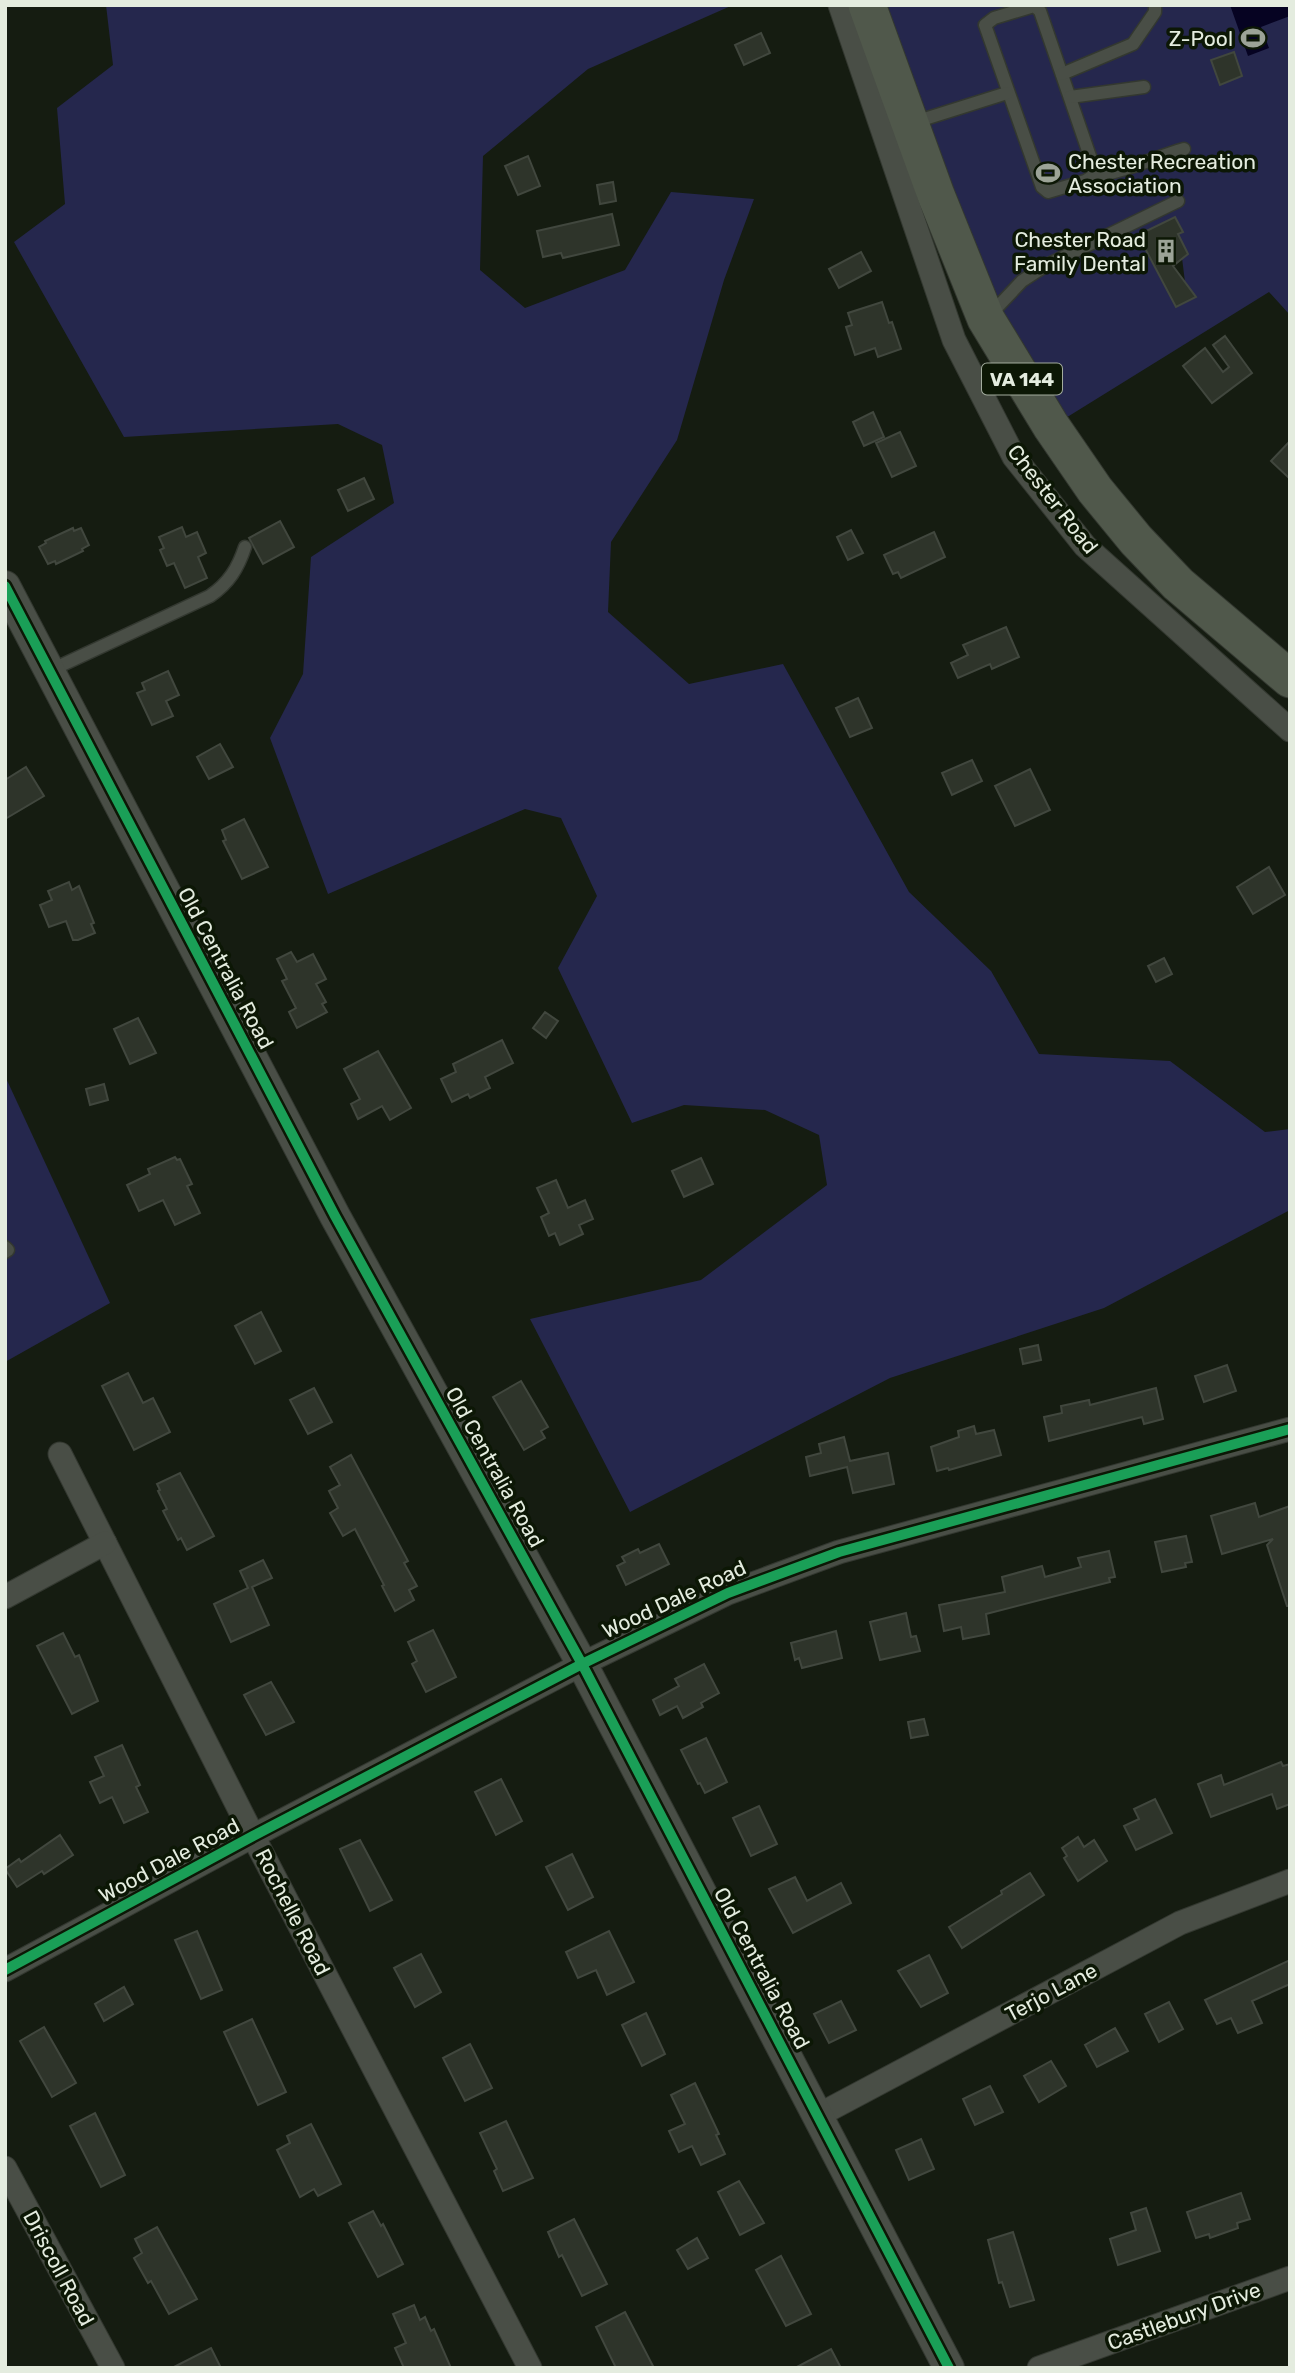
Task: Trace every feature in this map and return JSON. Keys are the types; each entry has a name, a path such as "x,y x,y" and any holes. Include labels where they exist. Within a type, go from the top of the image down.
{"main road":[{"name":"Chester Road","path":"867,5 955,246 986,318 1051,426 1096,490 1136,540 1178,584 1290,679"}],"street":[{"name":"Chester Road","path":"840,5 954,340 1014,457 1086,546 1290,730"},
{"path":"954,340 986,318"},
{"name":"Old Centralia Road","path":"5,586 335,1216 582,1664 949,2368"},
{"name":"Wood Dale Road","path":"5,1970 253,1836 582,1664 728,1593 828,1556 1290,1429"},
{"name":"Rochelle Road","path":"60,1454 253,1836 530,2368"},
{"path":"5,1597 105,1543"},
{"name":"Terjo Lane","path":"817,2116 1180,1923 1290,1881"},
{"name":"Driscoll Road","path":"5,2168 113,2368"},
{"name":"Castlebury Drive","path":"1039,2368 1290,2278"}],"lane":[{"path":"1062,74 1133,44 1155,12 1155,5"},
{"path":"1093,176 1094,168 1040,11 1034,6 1024,7 994,18 985,25 1042,187 1048,192 1184,149"},
{"path":"1070,97 1144,87"},
{"path":"911,124 1007,93"},
{"path":"986,318 1022,281 1045,265 1178,201"},
{"path":"49,671 211,596 231,579 239,566 245,547"},
{"path":"5,1247 8,1250 5,1252"}],"shaded area":[{"path":"106,5 733,5 588,69 483,156 480,270 525,308 625,270 671,192 754,199 724,280 677,440 611,542 608,612 689,684 783,664 909,892 991,971 1039,1054 1170,1061 1265,1132 1290,1129 1290,1210 1104,1308 890,1378 630,1512 530,1319 701,1280 827,1185 819,1135 765,1110 684,1105 632,1123 558,968 597,896 561,818 525,809 328,894 270,738 303,674 311,557 394,503 382,445 338,424 124,437 14,242 65,204 57,108 113,65"},
{"name":"Chester Recreation Association","path":"868,5 1290,5 1290,315 1269,292 1056,424 1007,337","holes":["1140,237 1182,258 1186,290"]},
{"name":"Z-Pool","path":"1230,5 1290,5 1290,16 1261,27 1269,48 1248,56"},
{"path":"5,1076 110,1303 5,1362"}],"building":[{"path":"761,33 770,53 744,65 735,45"},
{"path":"1234,52 1242,76 1220,85 1211,60"},
{"path":"528,156 540,186 518,195 505,166"},
{"path":"613,182 616,201 600,204 597,185"},
{"path":"612,214 619,245 563,258 561,253 543,257 537,231"},
{"name":"Chester Road Family Dental","path":"1175,217 1183,232 1178,234 1188,254 1173,266 1196,297 1176,307 1138,235"},
{"path":"861,252 871,271 839,288 829,269"},
{"path":"882,302 901,349 878,357 875,348 855,355 846,327 852,325 848,313"},
{"path":"1225,336 1252,373 1212,403 1183,366 1205,348 1223,372 1229,367 1213,345"},
{"path":"873,412 884,437 864,446 853,422"},
{"path":"900,432 916,466 892,477 876,443"},
{"path":"1290,441 1290,479 1271,461"},
{"path":"364,478 374,499 348,511 338,490"},
{"path":"280,521 294,547 263,564 249,538"},
{"path":"182,527 186,537 197,532 206,553 198,557 207,578 185,588 174,563 167,566 160,550 164,548 159,537"},
{"path":"73,528 74,531 81,528 89,545 82,549 83,551 56,564 55,561 48,564 39,547 46,543 45,541"},
{"path":"851,530 863,553 848,560 837,537"},
{"path":"934,532 945,557 901,578 898,572 893,574 884,555"},
{"path":"1006,627 1019,657 992,669 990,664 958,678 951,663 968,655 963,645"},
{"path":"168,671 179,695 166,701 173,716 152,725 137,693 145,690 142,683"},
{"path":"858,698 872,728 850,737 836,708"},
{"path":"220,744 233,767 209,779 197,757"},
{"path":"972,760 982,781 952,795 942,773"},
{"path":"26,767 44,796 5,819 5,780"},
{"path":"1030,769 1050,810 1015,826 995,786"},
{"path":"244,819 268,867 242,879 223,841 226,840 222,830"},
{"path":"1269,867 1285,895 1253,914 1237,887"},
{"path":"69,882 72,890 79,886 94,923 91,924 95,933 78,940 73,940 66,921 49,927 40,905 52,900 48,891"},
{"path":"291,952 297,962 313,954 326,979 316,984 326,1002 322,1004 327,1012 297,1028 289,1012 296,1008 282,981 287,979 277,959"},
{"path":"1164,958 1172,974 1156,982 1148,966"},
{"path":"545,1012 558,1021 546,1038 533,1028"},
{"path":"138,1018 156,1053 130,1064 114,1029"},
{"path":"502,1040 513,1063 485,1077 490,1088 470,1098 468,1094 452,1102 441,1079 456,1072 453,1064"},
{"path":"378,1051 411,1108 390,1120 382,1106 358,1119 351,1104 360,1099 344,1069"},
{"path":"104,1084 108,1100 90,1105 86,1089"},
{"path":"175,1157 180,1159 192,1184 187,1186 200,1213 175,1225 163,1200 139,1211 127,1185 150,1174 148,1169"},
{"path":"701,1158 713,1184 684,1197 672,1171"},
{"path":"556,1180 568,1208 585,1200 593,1219 579,1225 583,1234 560,1245 555,1233 549,1236 541,1217 549,1213 537,1188"},
{"path":"261,1312 281,1351 255,1364 235,1326"},
{"path":"1038,1345 1041,1360 1023,1364 1020,1349"},
{"path":"1227,1365 1236,1391 1204,1402 1195,1376"},
{"path":"128,1373 143,1403 153,1398 170,1432 134,1450 102,1386"},
{"path":"521,1381 548,1427 541,1431 545,1438 524,1450 493,1397"},
{"path":"314,1388 332,1422 308,1434 290,1400"},
{"path":"1156,1388 1163,1419 1144,1424 1142,1417 1049,1441 1044,1417 1062,1413 1061,1406 1089,1400 1090,1405"},
{"path":"974,1426 976,1434 994,1430 1001,1455 937,1471 931,1447 959,1437 958,1431"},
{"path":"844,1437 850,1461 888,1453 894,1484 853,1493 847,1467 810,1476 806,1457 821,1453 819,1444"},
{"path":"351,1455 408,1561 404,1563 417,1586 409,1590 414,1600 395,1611 355,1529 343,1536 330,1513 338,1508 329,1491 340,1485 330,1467"},
{"path":"180,1473 214,1536 187,1550 181,1538 178,1540 163,1511 167,1509 157,1484"},
{"path":"1255,1503 1259,1517 1290,1506 1290,1606 1287,1606 1267,1545 1273,1539 1222,1554 1211,1516"},
{"path":"1186,1536 1192,1562 1185,1563 1186,1567 1162,1572 1155,1542"},
{"path":"659,1544 669,1564 626,1585 617,1566 625,1562 622,1557 638,1549 640,1553"},
{"path":"1109,1551 1115,1577 1109,1578 1110,1582 986,1614 989,1634 963,1639 961,1627 944,1631 939,1605 1005,1592 1002,1577 1042,1566 1045,1577 1081,1567 1078,1558"},
{"path":"263,1560 272,1578 252,1587 269,1625 231,1642 214,1604 248,1588 240,1571"},
{"path":"906,1613 911,1637 916,1636 920,1651 880,1660 870,1622"},
{"path":"433,1630 456,1677 426,1692 412,1664 417,1661 408,1642"},
{"path":"836,1631 842,1658 802,1668 799,1658 795,1660 791,1643"},
{"path":"63,1633 75,1657 79,1655 98,1701 72,1714 37,1646"},
{"path":"704,1664 719,1693 701,1703 703,1707 683,1718 677,1706 660,1715 653,1700 679,1686 675,1679"},
{"path":"271,1682 294,1722 266,1735 244,1695"},
{"path":"924,1719 928,1735 911,1738 908,1722"},
{"path":"706,1738 727,1782 705,1793 681,1750"},
{"path":"122,1745 140,1785 136,1787 148,1812 124,1823 112,1797 100,1803 90,1782 104,1776 95,1757"},
{"path":"1281,1762 1283,1766 1290,1764 1290,1804 1277,1809 1272,1794 1211,1817 1198,1784 1221,1775 1224,1785"},
{"path":"501,1779 522,1821 496,1835 475,1792"},
{"path":"1155,1799 1172,1833 1136,1850 1124,1826 1139,1819 1134,1809"},
{"path":"759,1806 777,1844 751,1856 733,1818"},
{"path":"60,1835 73,1855 44,1874 42,1871 17,1887 5,1869 19,1859 21,1862"},
{"path":"1078,1837 1084,1847 1094,1840 1107,1861 1078,1881 1064,1858 1067,1856 1062,1848"},
{"path":"360,1840 392,1900 370,1911 340,1849"},
{"path":"572,1854 593,1897 568,1910 546,1867"},
{"path":"1030,1873 1044,1895 962,1948 949,1927"},
{"path":"795,1877 807,1901 841,1883 851,1903 793,1933 769,1889"},
{"path":"197,1931 222,1990 201,1999 175,1940"},
{"path":"609,1931 634,1982 607,1995 596,1970 578,1978 566,1952"},
{"path":"421,1954 441,1992 415,2007 394,1968"},
{"path":"929,1955 948,1993 921,2007 898,1971"},
{"path":"1290,1960 1290,1984 1252,2001 1262,2023 1238,2033 1231,2018 1217,2024 1205,2000"},
{"path":"124,1987 133,2004 104,2021 95,2004"},
{"path":"841,2001 856,2030 829,2043 814,2014"},
{"path":"1169,2002 1183,2029 1159,2042 1145,2014"},
{"path":"646,2013 665,2054 642,2066 622,2025"},
{"path":"252,2019 286,2092 258,2105 224,2032"},
{"path":"44,2027 76,2083 52,2097 20,2041"},
{"path":"1115,2028 1128,2051 1097,2067 1085,2045"},
{"path":"470,2044 492,2088 465,2101 443,2058"},
{"path":"1051,2061 1066,2086 1039,2102 1024,2076"},
{"path":"695,2083 719,2134 716,2135 725,2154 701,2165 692,2146 679,2152 669,2131 685,2124 671,2095"},
{"path":"990,2086 1003,2112 975,2125 963,2099"},
{"path":"95,2113 125,2175 101,2187 70,2126"},
{"path":"506,2121 533,2178 503,2191 494,2171 497,2169 480,2133"},
{"path":"311,2124 341,2184 318,2196 314,2189 300,2197 277,2150 290,2143 287,2136"},
{"path":"921,2139 934,2169 909,2180 896,2150"},
{"path":"739,2181 764,2223 740,2235 718,2192"},
{"path":"1241,2193 1250,2219 1237,2223 1238,2228 1210,2238 1209,2234 1196,2238 1187,2212"},
{"path":"1146,2208 1160,2251 1118,2265 1110,2239 1136,2230 1131,2213"},
{"path":"373,2211 381,2226 383,2224 403,2264 378,2277 349,2223"},
{"path":"574,2219 607,2284 582,2296 548,2232"},
{"path":"157,2227 197,2299 169,2314 151,2281 148,2283 134,2258 142,2253 135,2239"},
{"path":"1013,2232 1034,2300 1010,2307 1002,2282 999,2283 988,2240"},
{"path":"697,2238 708,2258 688,2269 677,2250"},
{"path":"781,2256 811,2314 786,2326 756,2270"},
{"path":"414,2305 420,2320 425,2317 431,2331 434,2329 451,2368 404,2368 395,2348 406,2343 393,2314"},
{"path":"625,2312 654,2368 616,2368 596,2327"},
{"path":"211,2348 221,2368 172,2368"},
{"path":"831,2349 841,2368 795,2368"}],"cycle path":[{"path":"5,586 335,1216 582,1664 949,2368"},
{"path":"5,1970 253,1836 582,1664 728,1593 839,1552 1290,1429"}],"place":[{"name":"Z-Pool","path":"1253,38"},
{"name":"Chester Recreation Association","path":"1048,173"},
{"name":"Chester Road Family Dental","path":"1166,251"}]}
